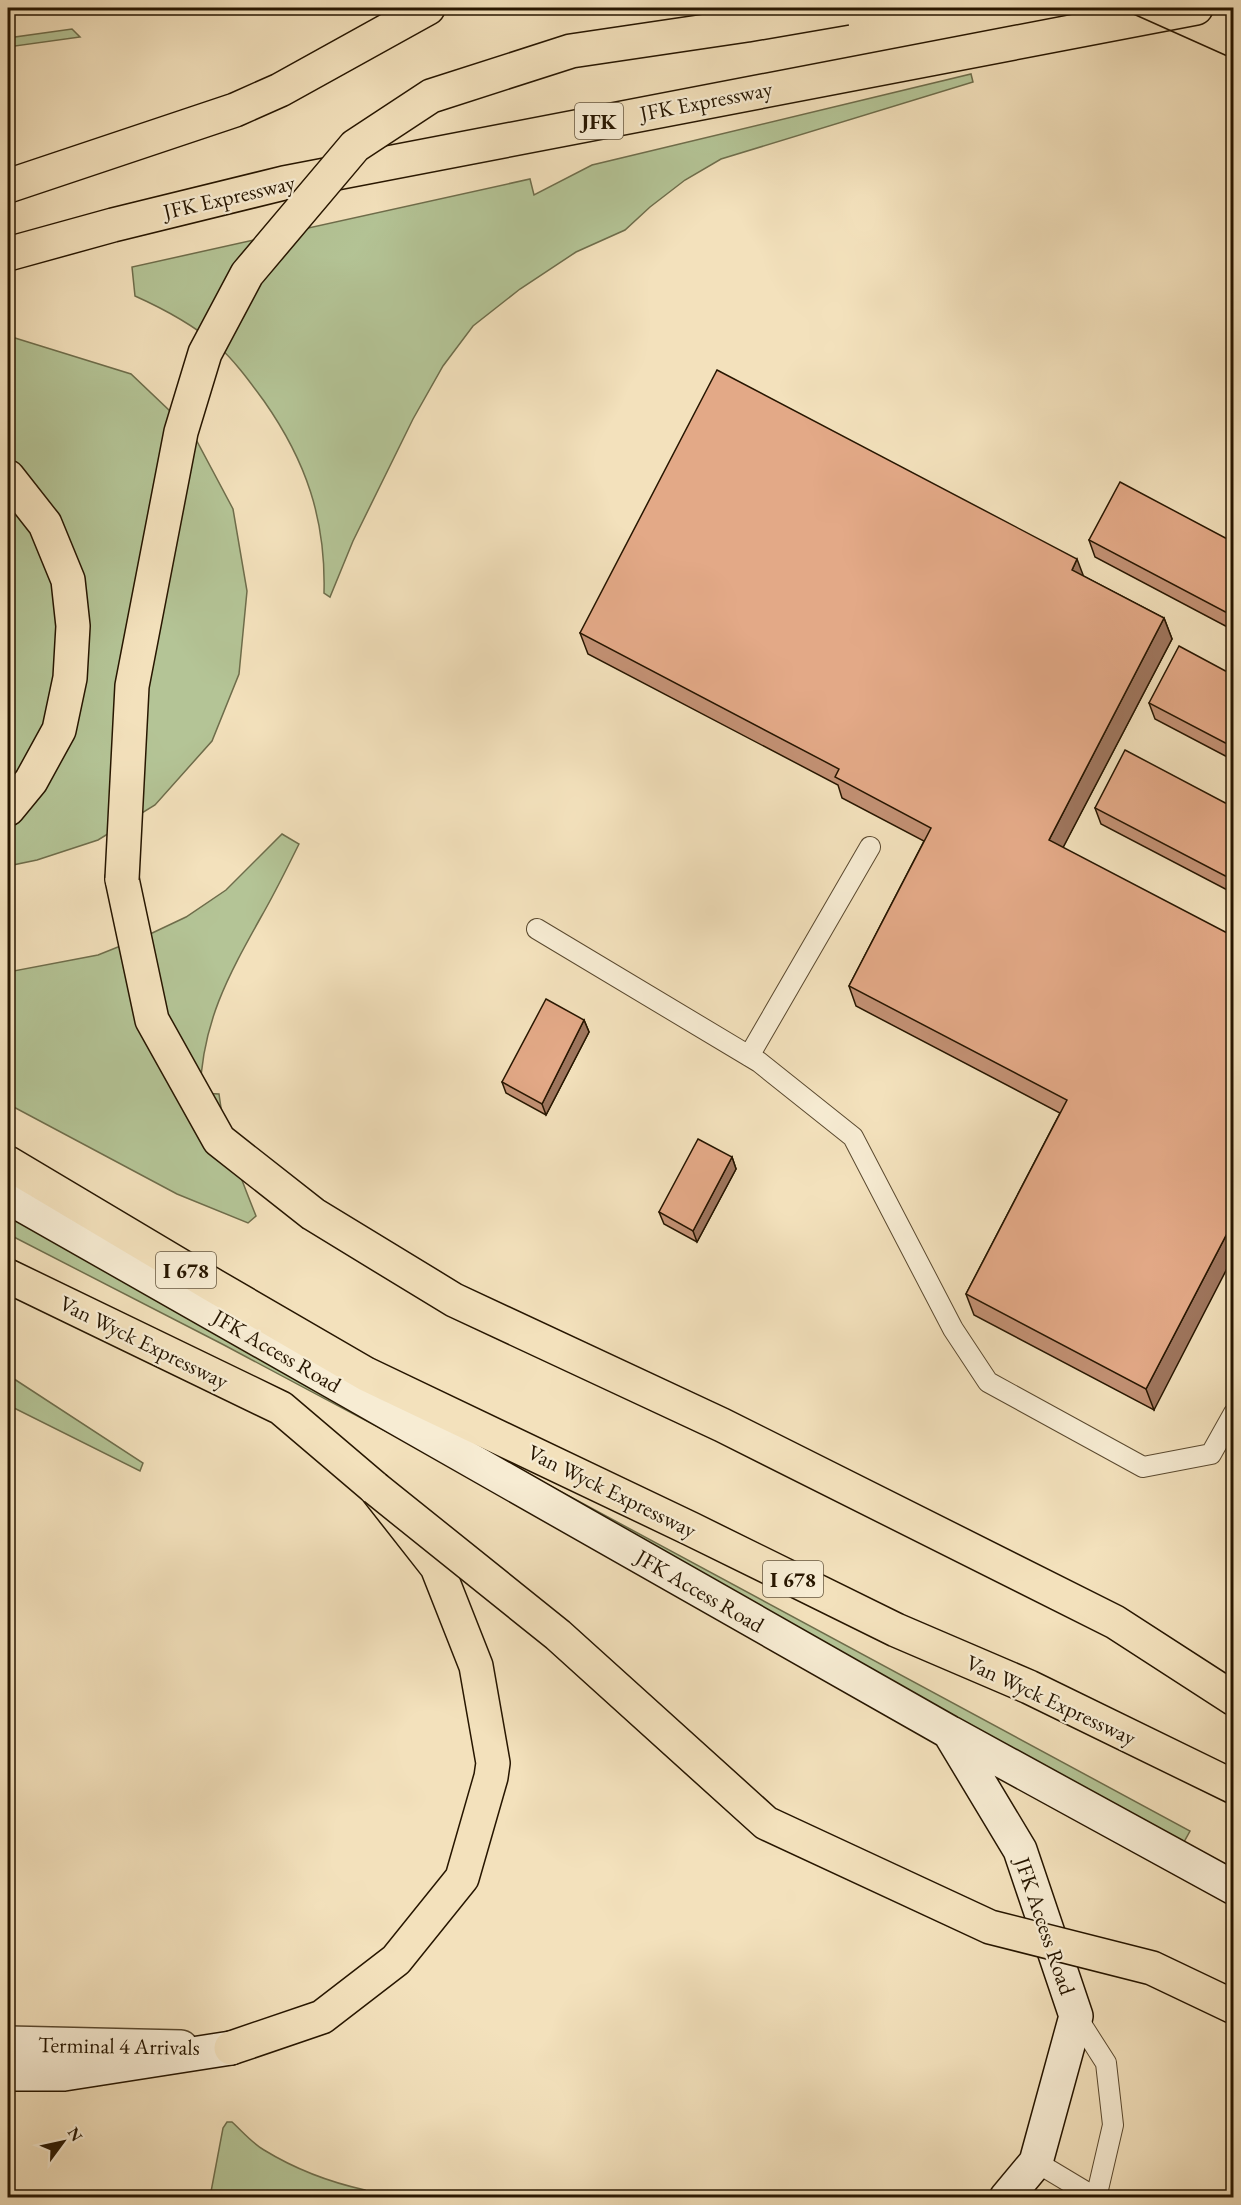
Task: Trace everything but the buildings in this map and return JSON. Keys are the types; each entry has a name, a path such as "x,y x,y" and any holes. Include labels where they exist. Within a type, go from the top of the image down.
{"highway":[{"path":"11,185 235,110 290,85 428,8"},
{"path":"846,8 571,51 430,96 355,146 247,274 205,354 181,432 132,686 122,879 152,1020 219,1140 314,1214 454,1300 722,1425 1115,1622 1233,1699"},
{"name":"JFK Expressway","path":"8,254 113,225 284,183 1196,8"},
{"path":"8,477 45,524 68,580 73,626 70,678 58,729 32,781 8,809"},
{"name":"Van Wyck Expressway","path":"8,1163 366,1374 896,1630 1029,1687 1227,1783"},
{"name":"Van Wyck Expressway","path":"8,1276 281,1408 375,1488"},
{"path":"375,1488 558,1635 766,1824 990,1928 1152,1968 1233,2007"},
{"path":"231,2048 322,2017 396,1960 462,1878 491,1777 493,1763 476,1666 437,1567 375,1488"}],"street":[{"name":"JFK Access Road","path":"8,1197 949,1732 1020,1850 1076,2016 1036,2162 1006,2198"},
{"path":"949,1732 1233,1888"},
{"name":"Terminal 4 Arrivals","path":"8,2043 231,2048"},
{"path":"8,2074 64,2074 231,2048"}],"lane":[{"path":"749,1056 870,847"},
{"path":"537,929 749,1056 853,1137 953,1329 988,1383 1143,1467 1211,1454 1233,1413"},
{"path":"1036,2162 1096,2197 1113,2125 1106,2063 1076,2016"}],"green space":[{"path":"72,29 80,37 8,47 8,38"},
{"path":"971,74 973,82 721,159 685,180 625,230 576,252 520,289 473,326 443,366 413,419 353,541 330,597 324,593 321,540 310,492 302,469 279,423 242,372 217,345 178,318 135,296 132,267 530,179 534,195 592,165"},
{"path":"15,338 131,374 192,432 233,509 247,591 239,674 212,741 155,805 98,840 37,860 8,866 8,339"},
{"path":"282,834 299,844 228,980 211,1022 202,1068 200,1093 219,1094 229,1141 256,1216 248,1223 177,1194 8,1104 8,972 98,955 186,917 226,890"},
{"path":"8,1190 239,1318 1190,1831 1179,1851 224,1345 8,1234"},
{"path":"8,1375 143,1463 140,1471 8,1405"},
{"path":"227,2122 232,2122 255,2144 276,2157 313,2174 365,2190 367,2197 210,2197 223,2128"}],"tram line":[{"path":"1120,8 1234,59"},
{"path":"1221,8 1234,13"}]}
